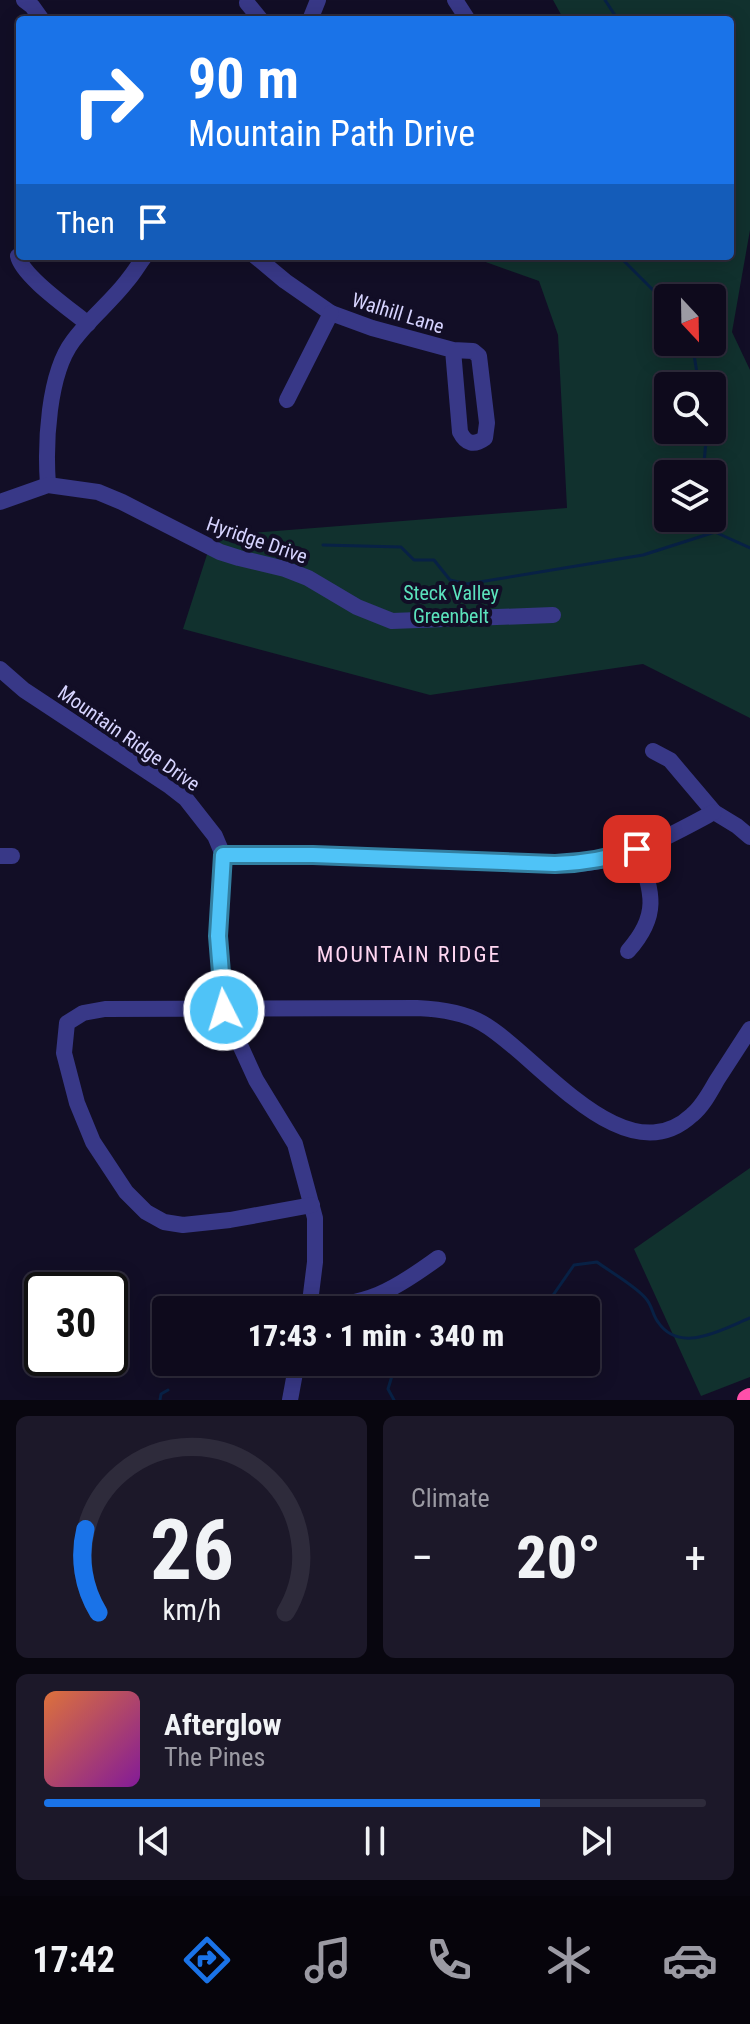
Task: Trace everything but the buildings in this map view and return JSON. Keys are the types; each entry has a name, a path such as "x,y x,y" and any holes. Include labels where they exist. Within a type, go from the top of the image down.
{"street":[{"path":"24,0 39,16"},
{"path":"247,3 258,16"},
{"path":"19,260 32,278 88,324"},
{"path":"48,485 48,444 54,384 60,365 72,342 127,282 142,260"},
{"name":"Walhill Lane","path":"260,260 331,313 372,328 453,350 473,351 479,356 487,423 485,438 479,442 464,440 460,432 453,350"},
{"path":"287,400 331,313"},
{"name":"Hyridge Drive","path":"0,502 48,485 98,492 220,552 308,578 357,607 392,621 553,615"},
{"name":"Mountain Ridge Drive","path":"0,669 24,690 186,799 215,836 223,855"},
{"path":"653,751 670,760 714,812 750,837"},
{"path":"311,1296 316,1236 312,1205 295,1144 256,1080 224,1010 218,936 223,855 586,863 637,849 714,812"},
{"path":"628,951 648,923 650,906 650,888 637,849"},
{"path":"312,1205 183,1225 164,1222 146,1212 126,1192 93,1142 77,1103 64,1053 67,1023 83,1013 105,1009 440,1009 480,1021 587,1108 622,1127 644,1133 663,1132 680,1125 694,1114 750,1029"},
{"path":"376,1296 438,1258"},
{"path":"290,1400 294,1376"}],"green space":[{"name":"Steck Valley Greenbelt","path":"553,0 750,0 750,230 732,332 750,370 750,718 643,664 430,695 183,629 213,536 567,508 558,335 539,281 480,260 734,260 734,16 562,16"},
{"path":"750,1168 750,1377 701,1396 634,1249"}],"waterway":[{"path":"605,0 615,16"},
{"path":"623,260 654,291"},
{"path":"694,356 697,372"},
{"path":"704,460 706,444"},
{"path":"715,532 750,548"},
{"path":"323,545 401,547 414,560 434,560 450,580 467,584 643,555 715,532"},
{"path":"552,1296 574,1265 597,1262 643,1295 658,1322 667,1332 678,1337 715,1333 750,1318"},
{"path":"392,1376 388,1389 394,1400"},
{"path":"160,1400 161,1394 168,1390"}],"district":[{"name":"MOUNTAIN RIDGE","path":"409,954"}],"route":[{"path":"224,1010 218,936 223,855 313,855 555,864 586,863 637,849"}]}
